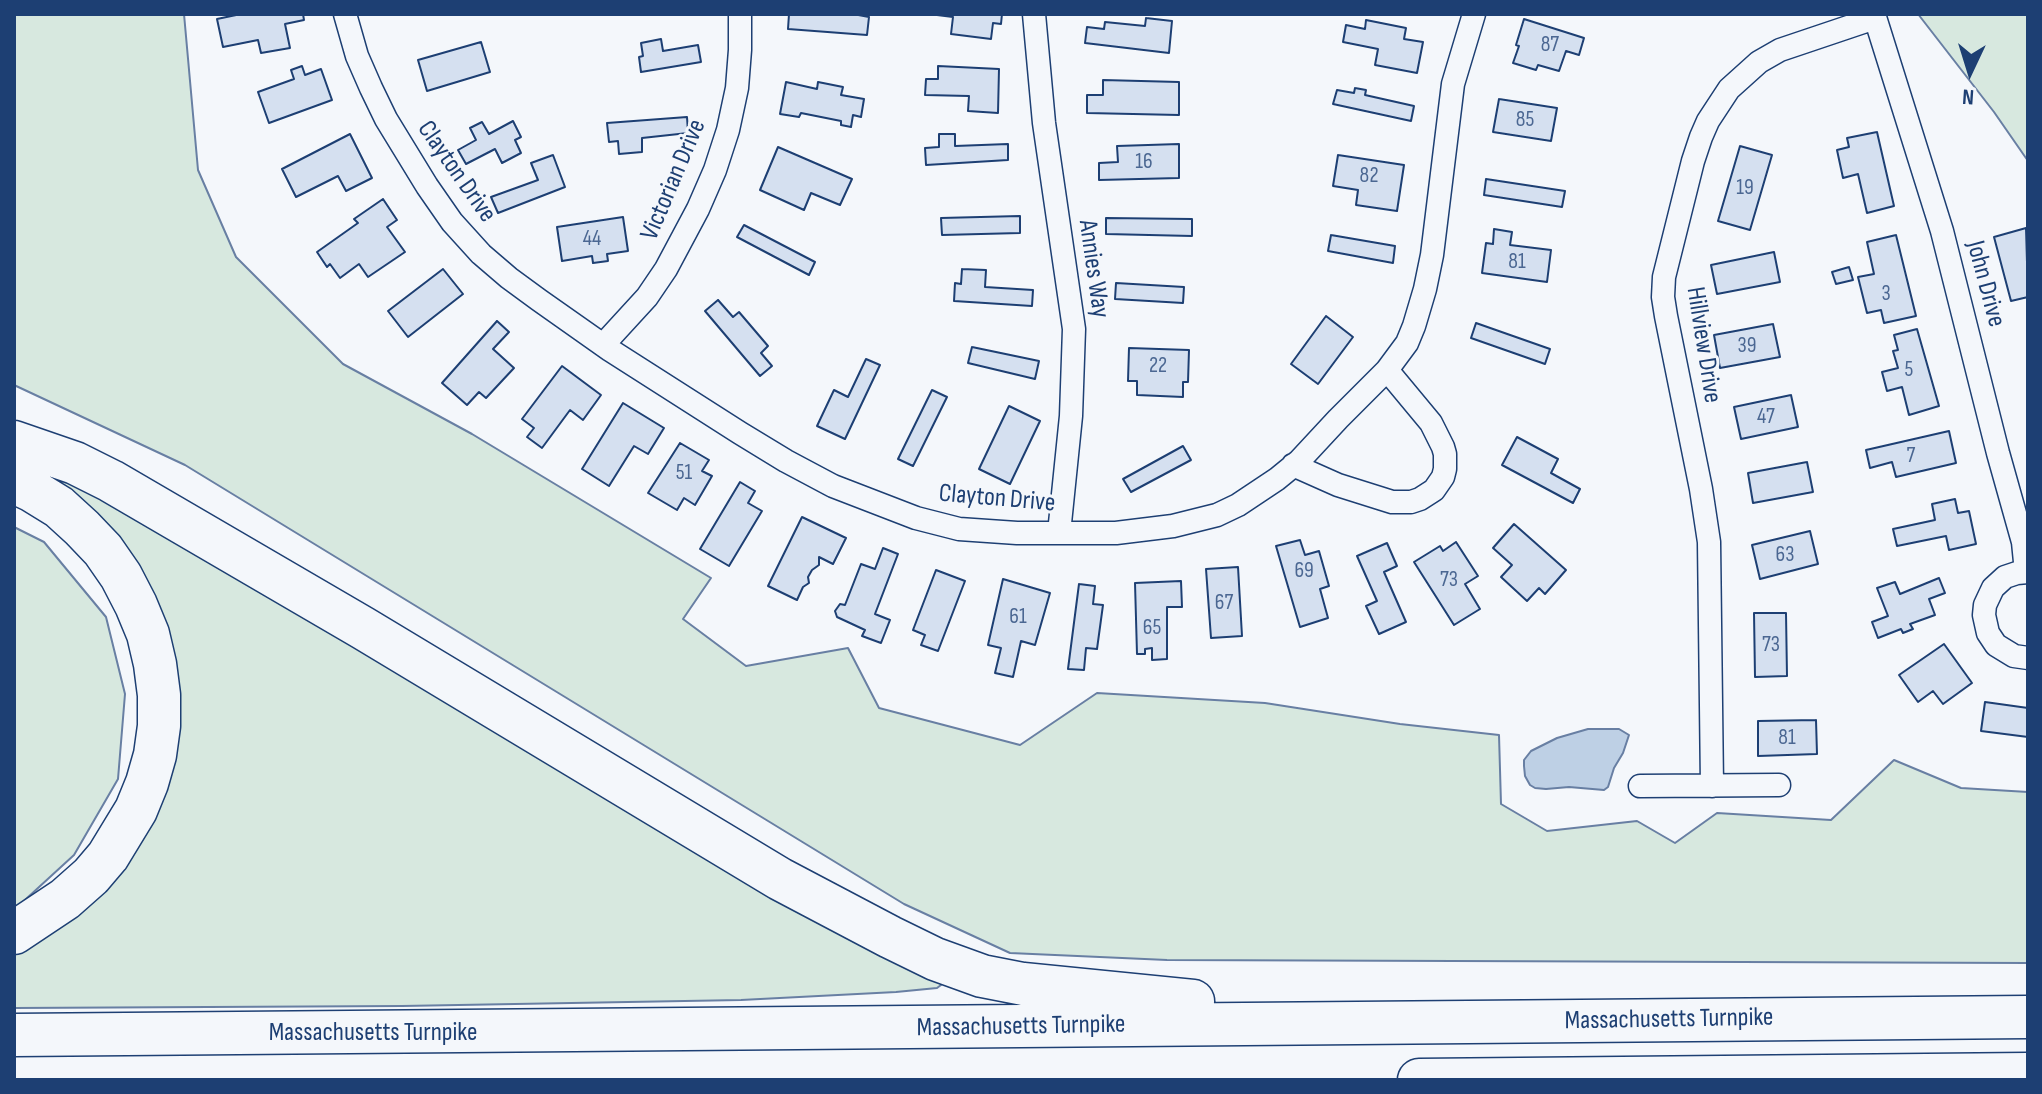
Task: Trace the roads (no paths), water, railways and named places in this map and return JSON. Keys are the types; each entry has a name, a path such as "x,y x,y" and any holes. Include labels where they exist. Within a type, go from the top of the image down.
{"highway":[{"path":"14,442 75,463 111,481 387,642 780,879 935,959 982,976 1065,990 1453,1023"},
{"path":"14,482 59,507 103,550 121,576 148,634 155,664 159,711 155,755 147,783 123,834 91,876 65,899 14,933"},
{"name":"Massachusetts Turnpike","path":"14,1035 2028,1017"},
{"path":"1419,1080 2021,1074"},
{"path":"1962,1080 2021,1074"}],"street":[{"name":"Clayton Drive","path":"345,14 357,56 386,119 427,186 452,222 481,254 509,278 603,345 786,461 833,486 916,518 959,529 1059,533 1150,530 1196,522 1238,505 1293,465 1387,370 1407,343 1425,289 1453,84 1474,14"},
{"name":"Victorian Drive","path":"603,345 647,297 666,269 715,170 737,88 740,14"},
{"name":"Annies Way","path":"1034,14 1044,123 1074,329 1071,416 1059,533"},
{"name":"John Drive","path":"1874,16 1942,231 2023,542 2027,572 2005,577 1993,588 1985,605 1988,633 2001,650 2028,658"},
{"name":"Hillview Drive","path":"1712,786 1709,542 1666,316 1664,277 1701,137 1729,89 1759,62 1780,50 1874,16"},
{"path":"1293,465 1338,485 1392,502 1411,502 1434,490 1445,469 1443,447 1431,423 1387,370"},
{"path":"1640,786 1779,785"}],"water":[{"path":"1588,729 1619,729 1629,735 1608,787 1604,790 1546,789 1530,785 1525,776 1524,760 1531,751 1557,738"}]}
